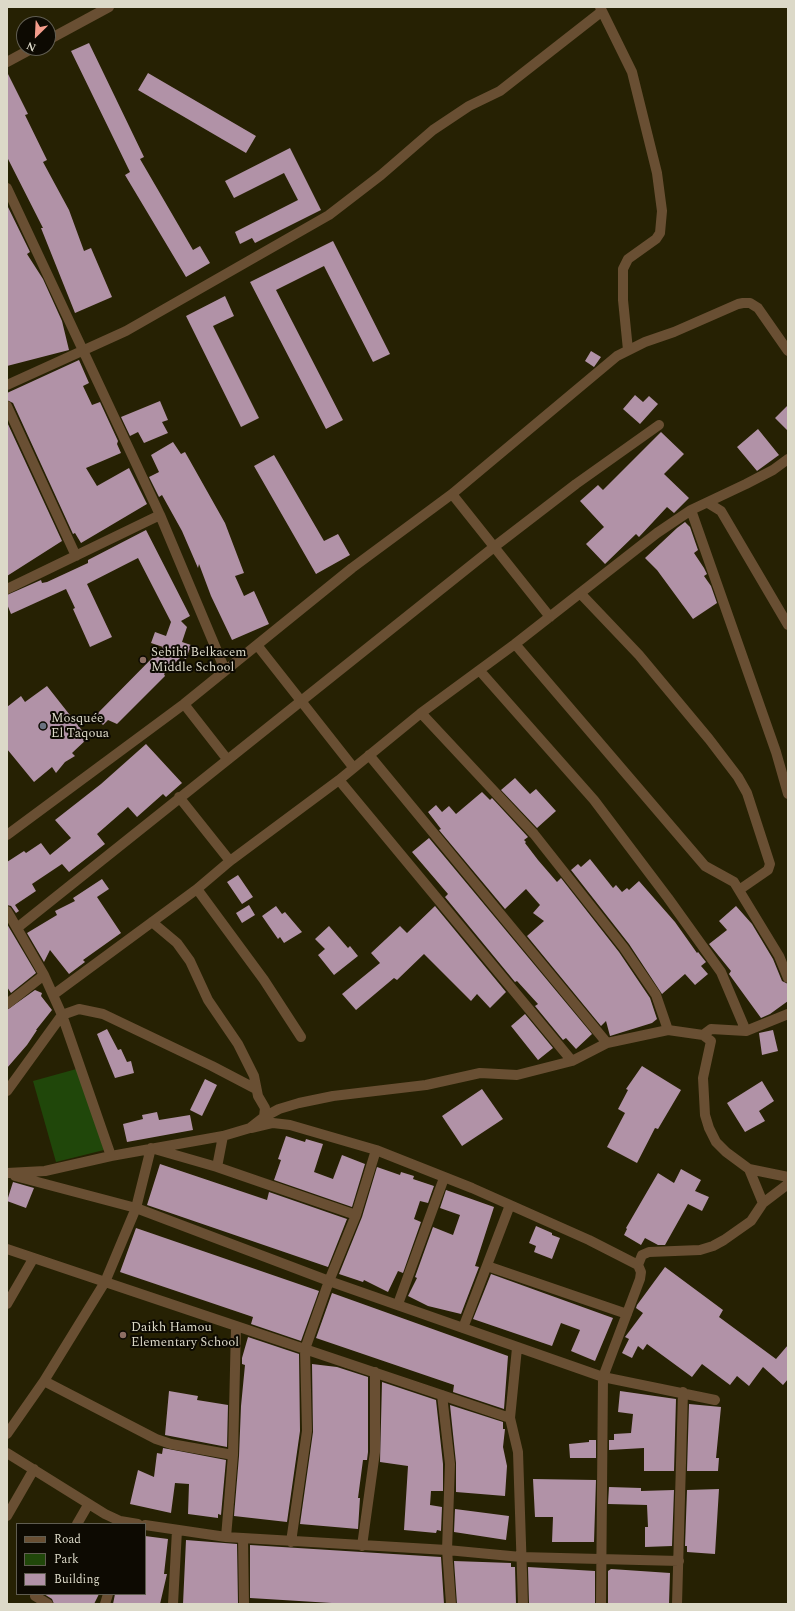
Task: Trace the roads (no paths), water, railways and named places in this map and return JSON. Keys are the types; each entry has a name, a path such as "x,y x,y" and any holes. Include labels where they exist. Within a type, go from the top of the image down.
{"street":[{"path":"56,36 109,7"},
{"path":"7,385 156,315 329,215 381,175 433,130 470,106 500,92 601,9 632,72 657,173 662,211 660,233 656,239 628,259 623,268 623,300 628,350"},
{"path":"7,62 18,56"},
{"path":"7,188 160,515 226,670"},
{"path":"7,835 184,704 352,568 452,494 617,356 644,342 694,324 743,303 750,303 758,308 788,351"},
{"path":"7,406 76,556"},
{"path":"17,928 179,797 301,702 494,547 576,484 659,425"},
{"path":"54,995 339,780 353,767 421,713 480,671 657,533 691,510 762,476 788,459"},
{"path":"452,494 550,617"},
{"path":"708,503 721,511 788,625"},
{"path":"691,510 776,752 788,794"},
{"path":"7,589 160,515"},
{"path":"580,593 639,655 699,727 738,777 747,793 770,864 768,870 739,890"},
{"path":"515,644 705,866 730,879 739,890 779,956 788,978"},
{"path":"257,645 353,767"},
{"path":"480,671 594,800 668,898 721,972 746,1031"},
{"path":"184,704 227,759"},
{"path":"421,713 534,834 624,948 656,995 668,1030"},
{"path":"369,755 607,1043"},
{"path":"339,780 572,1061"},
{"path":"179,797 230,861"},
{"path":"196,889 264,980 301,1038"},
{"path":"9,917 17,928 54,995 111,1156"},
{"path":"152,922 177,943 190,962 205,995 238,1044 250,1065 260,1103 265,1108 264,1117"},
{"path":"7,1004 44,975"},
{"path":"7,1091 62,1015 79,1009 103,1014 212,1066 256,1089"},
{"path":"703,1035 711,1029 746,1031 788,1014"},
{"path":"250,1128 264,1117 279,1109 299,1103 333,1096 426,1085 480,1073 517,1074 572,1061 607,1043 668,1030 703,1035 710,1041 702,1078 706,1115 709,1128 716,1142 749,1169 788,1177"},
{"path":"7,1174 45,1171 111,1156 223,1136 273,1123 290,1125 376,1150 510,1205 589,1240 638,1265 641,1272 640,1278 603,1376 601,1604"},
{"path":"217,1167 223,1136"},
{"path":"152,1148 217,1167 356,1215"},
{"path":"7,1434 44,1381 105,1282 136,1208 152,1148"},
{"path":"292,1542 307,1431 306,1348 329,1282 356,1215 376,1150"},
{"path":"749,1169 763,1203"},
{"path":"7,1174 136,1208 329,1282 398,1304 517,1348 603,1376 715,1400"},
{"path":"398,1304 444,1178"},
{"path":"638,1265 642,1255 649,1252 700,1250 713,1246 738,1232 751,1221 763,1203 788,1184"},
{"path":"463,1328 510,1205"},
{"path":"7,1249 33,1259 306,1348 510,1418"},
{"path":"7,1304 33,1259"},
{"path":"487,1266 627,1314"},
{"path":"226,1537 233,1455 236,1326"},
{"path":"517,1348 510,1418 518,1452 523,1604"},
{"path":"362,1546 375,1452 374,1372"},
{"path":"44,1381 156,1439 171,1444 233,1455"},
{"path":"677,1604 683,1392"},
{"path":"442,1395 450,1464 447,1550 451,1604"},
{"path":"7,1453 88,1505 110,1517 131,1523"},
{"path":"7,1516 34,1469"},
{"path":"78,1523 88,1505"},
{"path":"146,1525 226,1537 292,1542 447,1550 521,1557 679,1561"},
{"path":"173,1604 176,1530"},
{"path":"242,1538 244,1604"},
{"path":"34,1598 48,1604"}],"place":[{"name":"Sebihi Belkacem Middle School","path":"143,660"},
{"name":"Mosquée El Taqoua","path":"43,726"},
{"name":"Daikh Hamou Elementary School","path":"123,1335"}]}
